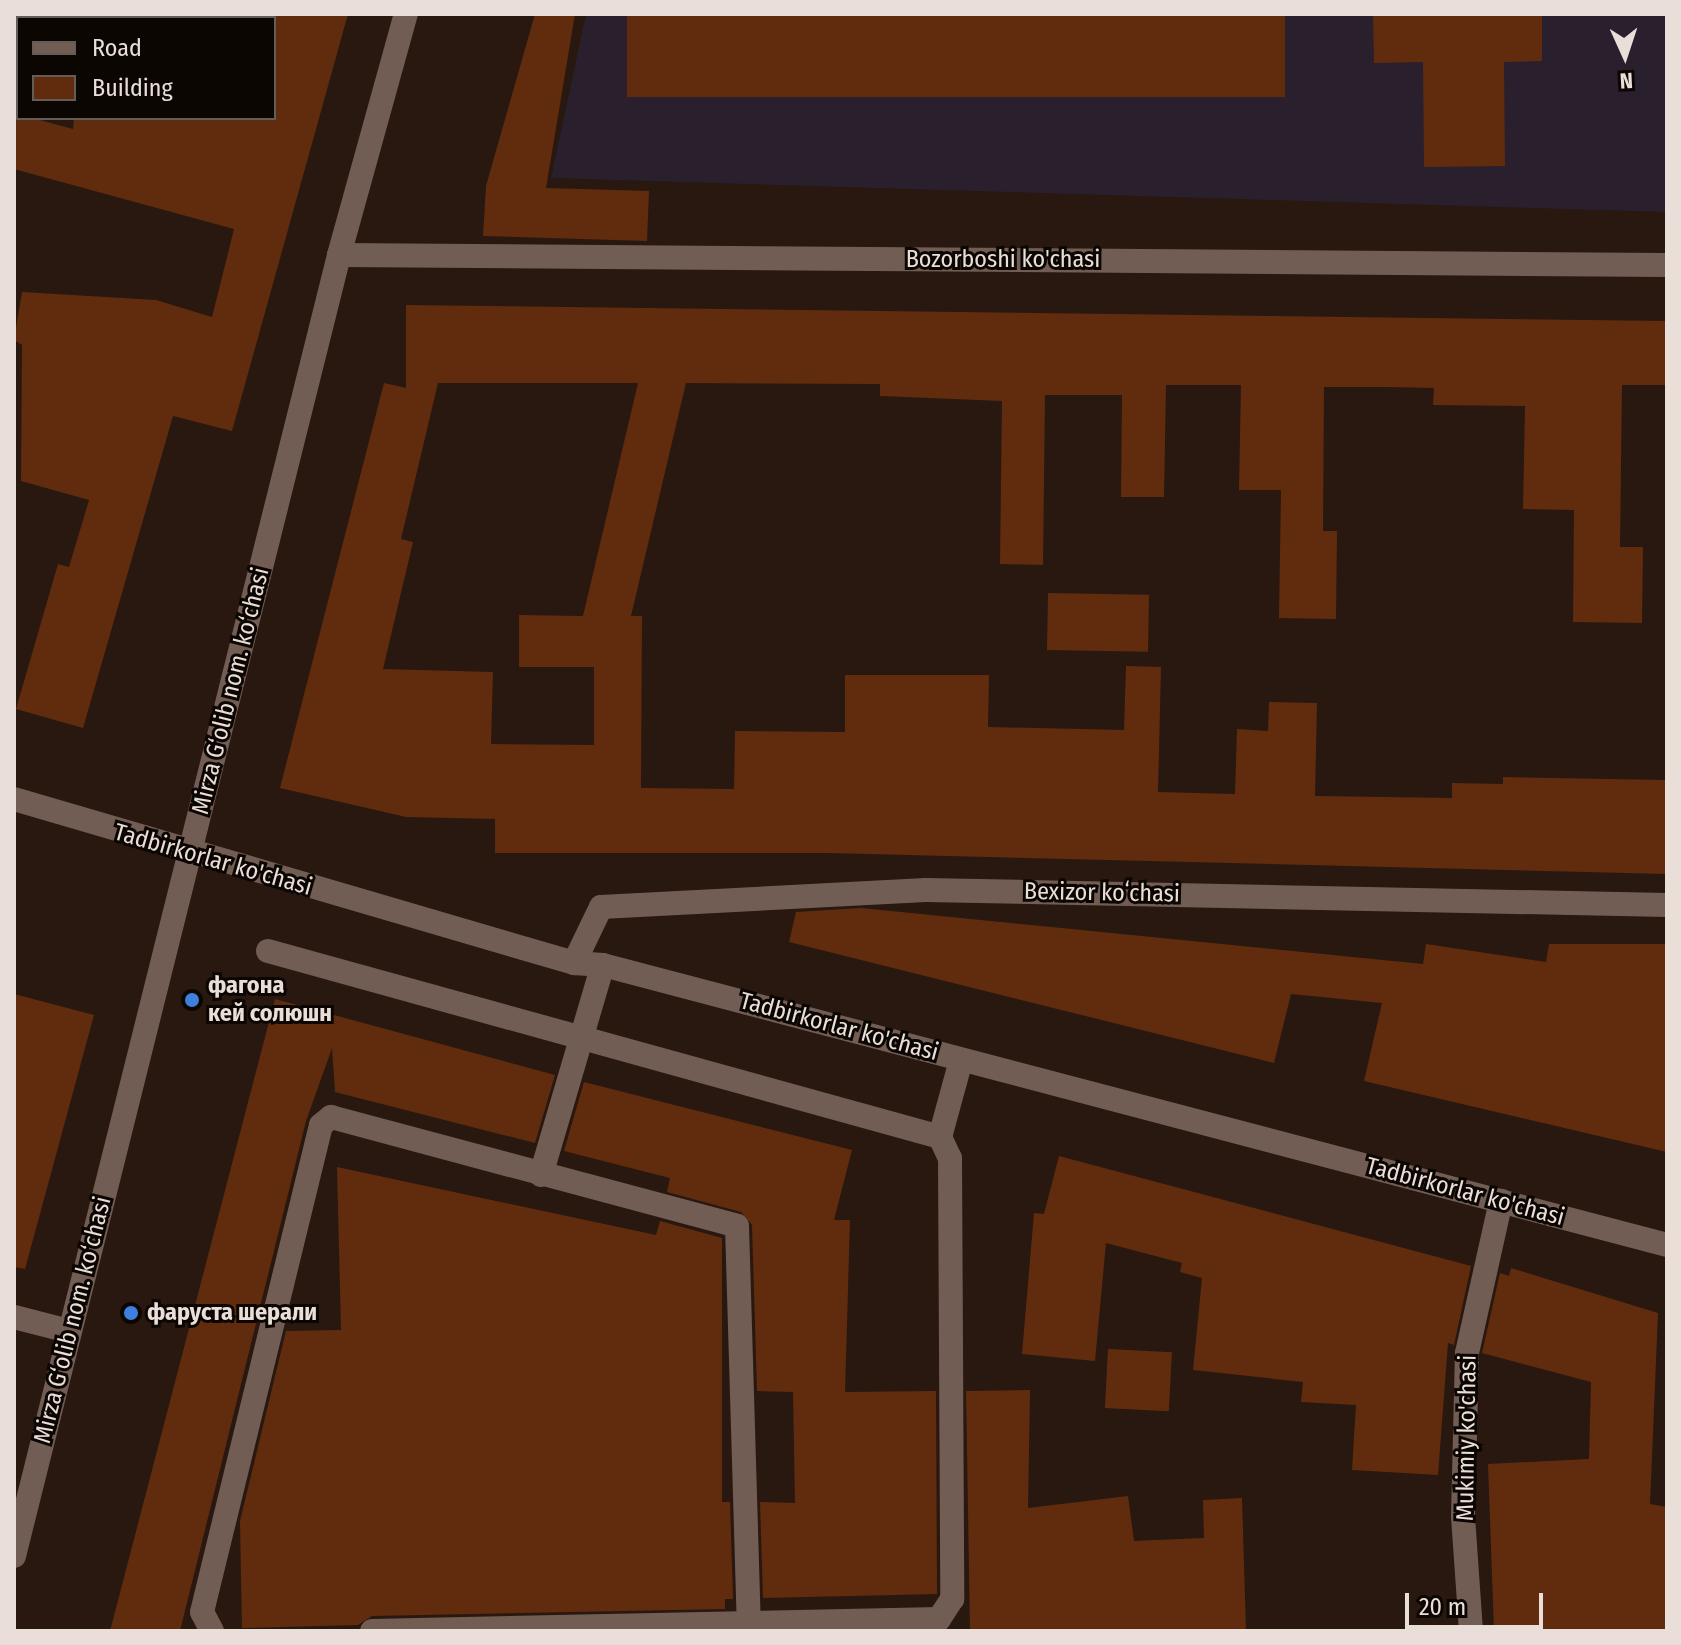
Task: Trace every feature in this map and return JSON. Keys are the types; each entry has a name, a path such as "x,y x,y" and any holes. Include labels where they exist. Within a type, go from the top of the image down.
{"street":[{"name":"Mirza G‘olib nom. ko‘chasi","path":"14,1556 339,255 406,14"},
{"name":"Bozorboshi ko'chasi","path":"339,255 1667,265"},
{"name":"Tadbirkorlar ko'chasi","path":"14,799 191,855 574,963 603,965 1667,1245"},
{"name":"Bexizor koʻchasi","path":"574,963 601,907 926,890 1667,905"},
{"path":"268,951 582,1035 940,1137"},
{"path":"541,1175 603,965"},
{"path":"372,1631 643,1630 939,1619 952,1599 950,1158 940,1137 961,1060"},
{"path":"212,1631 202,1612 321,1125 344,1118 541,1175 737,1226 749,1625"},
{"name":"Mukimiy ko'chasi","path":"1471,1631 1463,1516 1467,1353 1501,1201"},
{"path":"14,1317 69,1331"}],"shaded area":[{"path":"586,14 1667,14 1667,212 551,178"}],"building":[{"path":"348,14 232,431 173,416 83,728 16,709 58,564 69,567 89,500 21,481 22,345 14,340 22,292 156,300 212,317 234,229 14,169 14,113 16,120 40,120 73,129 74,120 276,120 274,16"},
{"path":"535,14 575,14 546,188 649,191 647,241 483,236 486,186"},
{"path":"627,14 1285,14 1285,97 627,97"},
{"path":"1373,14 1542,14 1542,61 1504,62 1505,166 1424,167 1423,62 1374,63"},
{"path":"406,305 1667,321 1667,385 1622,385 1620,547 1643,547 1642,623 1573,622 1574,510 1523,509 1525,406 1433,405 1434,388 1388,387 1324,387 1323,531 1337,531 1336,619 1279,618 1281,490 1239,490 1241,385 1166,385 1164,497 1121,497 1122,395 1045,395 1043,565 1000,564 1002,401 880,396 880,384 686,383 631,616 642,616 641,788 734,789 735,731 845,732 845,675 989,675 988,727 1124,730 1126,666 1161,667 1158,792 1235,794 1237,729 1268,731 1269,702 1317,703 1315,796 1452,798 1452,783 1503,784 1503,777 1665,780 1667,874 829,853 495,853 495,819 406,817 280,788 384,383 406,388","holes":["438,383 638,383 583,616 519,615 519,667 594,667 594,745 491,744 493,672 383,669 413,542 401,539"]},
{"path":"1048,593 1149,595 1148,652 1047,650"},
{"path":"861,908 1423,964 1426,944 1546,962 1549,944 1667,944 1667,1152 1364,1081 1382,1003 1291,994 1274,1063 789,942 796,912"},
{"path":"14,994 94,1015 25,1269 14,1267"},
{"path":"275,999 555,1075 535,1143 335,1092 332,1048 306,1121 180,1631 110,1631"},
{"path":"584,1082 852,1150 834,1220 850,1220 845,1392 936,1391 937,1594 763,1598 760,1502 795,1503 793,1392 757,1391 752,1225 741,1212 667,1192 670,1178 564,1151"},
{"path":"1059,1156 1471,1266 1454,1345 1448,1343 1438,1475 1352,1470 1356,1405 1301,1402 1303,1382 1193,1370 1202,1278 1180,1272 1182,1263 1106,1243 1095,1361 1022,1354 1034,1213 1044,1214"},
{"path":"337,1167 656,1235 660,1221 722,1238 722,1502 730,1502 733,1599 725,1599 725,1609 372,1616 358,1625 242,1628 240,1521 286,1331 341,1330"},
{"path":"1511,1268 1658,1313 1650,1504 1667,1507 1667,1631 1494,1631 1488,1464 1589,1459 1591,1382 1482,1353 1500,1273 1509,1276"},
{"path":"1108,1349 1172,1352 1169,1411 1105,1408"},
{"path":"1030,1390 1028,1508 1128,1496 1134,1541 1204,1538 1203,1500 1242,1498 1246,1631 970,1631 966,1391"}],"place":[{"name":"фагона кей солюшн","path":"192,1000"},
{"name":"фаруста шерали","path":"131,1313"}]}
